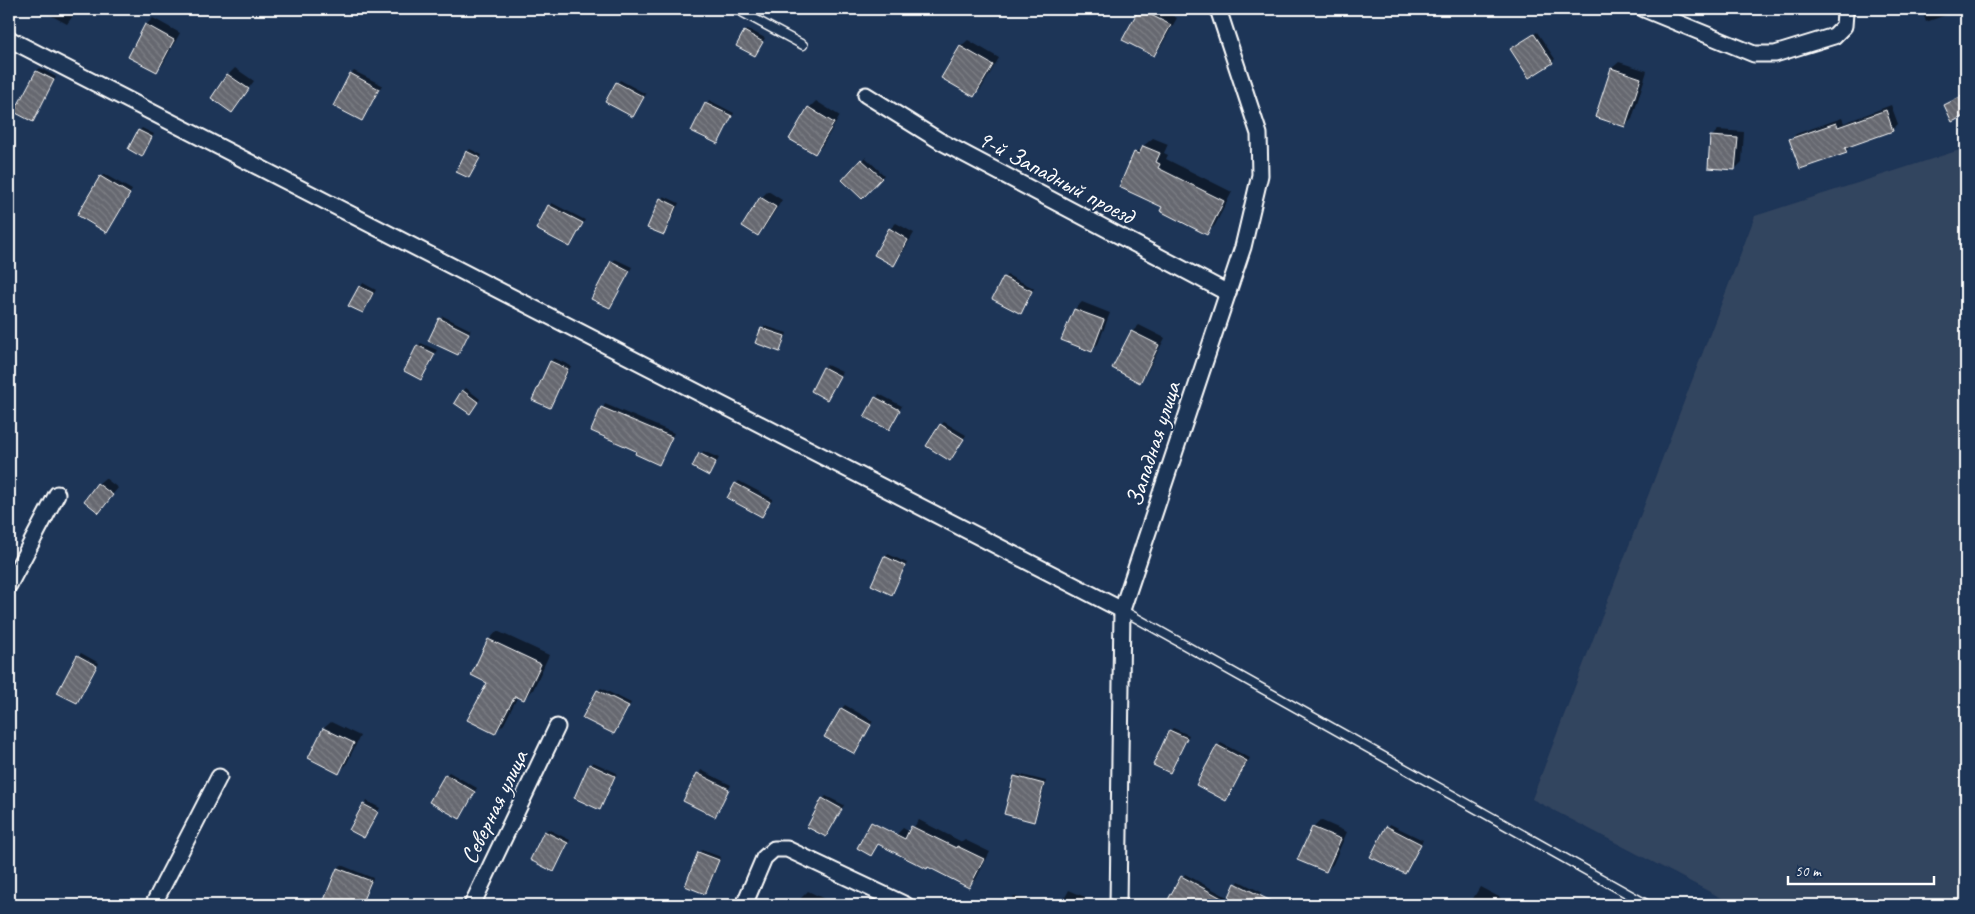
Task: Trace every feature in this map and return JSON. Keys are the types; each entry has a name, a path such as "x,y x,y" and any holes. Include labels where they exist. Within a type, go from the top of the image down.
{"street":[{"name":"Западная улица","path":"1118,905 1122,610 1243,247 1260,175 1259,134 1218,9"},
{"path":"1644,9 1754,54 1775,54 1834,36 1844,26 1845,13 1842,9"},
{"path":"9,39 1122,610"},
{"name":"9-й Западный проезд","path":"866,96 940,141 1228,293"},
{"path":"9,585 57,494"},
{"name":"Северная улица","path":"472,905 557,727"},
{"path":"152,905 219,777"},
{"path":"744,905 764,858 774,849 788,849 906,905"}],"lane":[{"path":"736,9 803,44"},
{"path":"1122,610 1648,905"}],"shaded area":[{"path":"1966,148 1966,905 1735,905 1532,799 1755,216"}],"building":[{"path":"1139,9 1171,25 1154,56 1122,40"},
{"path":"145,24 174,40 157,72 128,57"},
{"path":"744,31 763,42 755,56 736,46"},
{"path":"1534,34 1553,63 1529,78 1510,49"},
{"path":"960,46 993,65 974,97 941,78"},
{"path":"1611,68 1641,78 1625,127 1595,117"},
{"path":"36,71 54,80 33,122 14,112"},
{"path":"350,73 379,89 362,121 333,106"},
{"path":"227,74 249,89 232,113 211,98"},
{"path":"616,82 644,97 633,117 605,102"},
{"path":"1966,94 1966,115 1952,122 1944,105"},
{"path":"705,103 732,116 718,144 691,131"},
{"path":"808,107 834,123 815,154 789,139"},
{"path":"1886,110 1893,131 1845,148 1847,153 1800,169 1789,139 1836,123 1838,127"},
{"path":"138,130 152,137 142,157 128,149"},
{"path":"1710,136 1738,138 1735,170 1708,168"},
{"path":"1143,146 1160,153 1156,162 1160,164 1158,168 1224,201 1207,235 1160,211 1162,207 1119,187 1134,152 1139,154"},
{"path":"466,151 480,158 469,178 456,172"},
{"path":"861,159 882,178 862,199 842,180"},
{"path":"100,176 130,194 107,233 77,215"},
{"path":"760,197 776,207 758,236 742,226"},
{"path":"660,198 676,206 664,235 647,228"},
{"path":"548,205 583,223 570,247 536,229"},
{"path":"889,228 908,240 894,266 874,255"},
{"path":"611,261 630,271 610,308 591,299"},
{"path":"1003,277 1032,291 1021,314 992,299"},
{"path":"359,286 373,293 363,313 348,306"},
{"path":"1074,309 1104,320 1092,352 1061,340"},
{"path":"439,318 469,333 458,355 428,341"},
{"path":"761,328 785,336 780,352 755,343"},
{"path":"1131,331 1159,345 1140,383 1112,368"},
{"path":"417,345 435,354 421,380 404,371"},
{"path":"550,361 568,369 550,408 532,400"},
{"path":"823,367 840,376 827,400 811,391"},
{"path":"462,390 478,402 470,414 454,403"},
{"path":"875,397 900,410 889,430 864,417"},
{"path":"601,407 672,437 659,465 635,454 636,451 591,431"},
{"path":"940,424 964,439 950,461 926,446"},
{"path":"699,453 716,462 709,476 692,467"},
{"path":"97,483 113,495 99,513 84,501"},
{"path":"735,483 770,502 762,517 727,498"},
{"path":"884,556 905,566 892,595 871,585"},
{"path":"488,639 541,664 524,700 515,696 495,734 467,720 487,683 471,675"},
{"path":"77,655 97,666 77,703 57,693"},
{"path":"597,690 629,706 614,734 582,718"},
{"path":"841,708 871,725 855,754 824,737"},
{"path":"323,728 354,743 339,774 308,758"},
{"path":"1169,730 1187,738 1170,773 1153,765"},
{"path":"1217,745 1247,761 1226,801 1196,785"},
{"path":"589,764 615,776 600,810 574,798"},
{"path":"697,773 729,789 715,817 683,801"},
{"path":"445,774 475,792 460,819 429,802"},
{"path":"1014,776 1044,784 1034,822 1004,814"},
{"path":"822,798 842,809 826,837 807,827"},
{"path":"363,804 378,812 364,838 349,830"},
{"path":"871,822 905,839 911,826 956,848 957,846 984,859 969,888 878,844 871,856 857,848"},
{"path":"1386,826 1421,844 1405,874 1370,857"},
{"path":"1312,827 1341,839 1326,872 1297,860"},
{"path":"544,831 568,843 554,872 530,860"},
{"path":"698,852 719,860 705,894 685,886"},
{"path":"337,868 371,881 361,905 322,905"},
{"path":"1181,876 1227,901 1235,883 1279,905 1165,905"}]}
